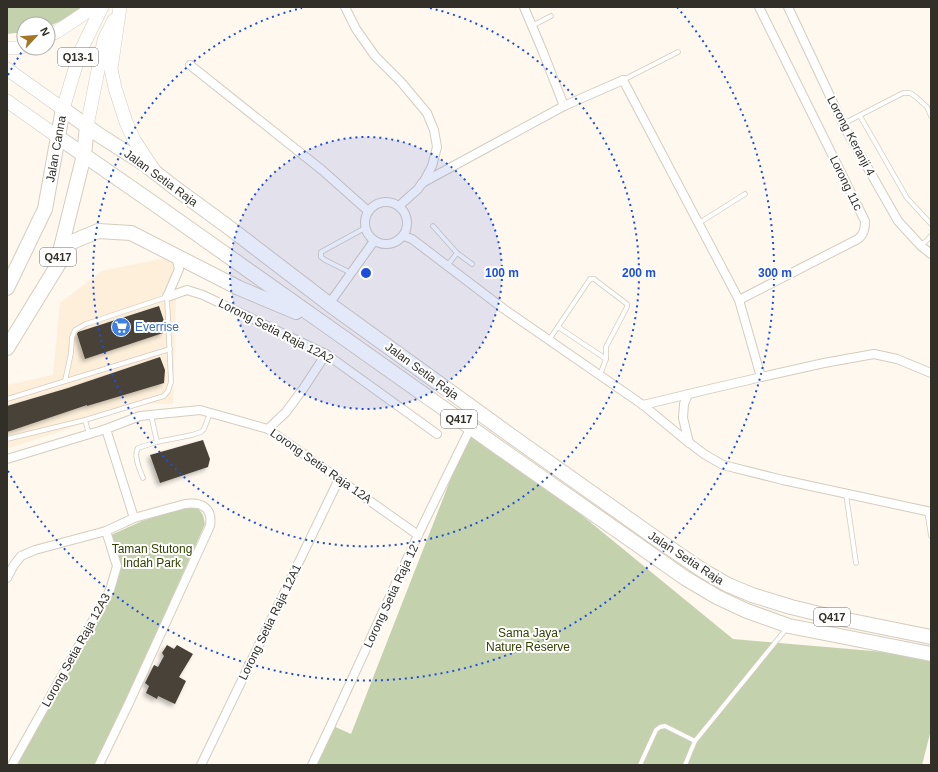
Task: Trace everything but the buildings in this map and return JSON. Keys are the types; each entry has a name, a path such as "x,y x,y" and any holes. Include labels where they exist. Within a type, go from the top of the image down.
{"highway":[{"name":"Q417","path":"7,348 56,268 84,156 86,126 63,109"},
{"name":"Jalan Canna","path":"7,288 45,209 63,109"},
{"name":"Jalan Setia Raja","path":"86,126 143,163 329,304 702,570 726,584 752,595 791,607 931,637"},
{"name":"Q417","path":"58,137 84,156"},
{"name":"Jalan Setia Raja","path":"84,156 156,205 685,578 723,600 789,626 931,654"},
{"path":"56,268 72,242 98,231 131,234 239,288 319,321"},
{"path":"752,595 758,604 784,615 789,626"},
{"path":"914,634 917,640 931,645"}],"main road":[{"path":"56,32 94,7"},
{"name":"Jalan Canna","path":"63,109 80,52 102,7"},
{"path":"86,126 104,40 120,9"},
{"path":"120,9 111,69 126,122 134,140 156,173"},
{"path":"7,69 63,109"},
{"path":"7,101 58,137"}],"street":[{"path":"345,7 356,29 375,56 401,82 427,113 434,130 438,147 432,166 418,189 399,206"},
{"path":"524,7 564,106"},
{"name":"Lorong 11c","path":"739,300 858,239 863,234 865,228 865,221 759,7"},
{"name":"Lorong Keranji 4","path":"788,7 843,124 898,221 921,246 931,254"},
{"path":"190,65 322,170 368,211"},
{"path":"422,183 564,106 623,80 739,300 761,377"},
{"path":"388,201 399,206 406,214 408,226 404,236 395,243 384,245 374,241 368,236 365,228 365,216 368,211 377,203 388,201"},
{"path":"404,236 412,239 504,309 642,405 704,454 724,465 783,480 929,512"},
{"path":"329,304 374,241"},
{"path":"167,297 178,269 176,256"},
{"name":"Lorong Setia Raja 12A2","path":"167,297 187,290 203,295 326,354 437,434"},
{"path":"268,428 286,412 326,354"},
{"path":"642,405 824,363 874,354 896,359 931,373"},
{"path":"688,394 684,404 683,418 690,443"},
{"name":"Lorong Setia Raja 12A","path":"7,459 106,429 140,416 200,410 268,428 418,535"},
{"name":"Lorong Setia Raja 12","path":"312,765 418,535 471,427"},
{"path":"106,429 134,518"},
{"name":"Lorong Setia Raja 12A1","path":"201,765 339,479"},
{"path":"7,578 21,556 35,550 106,531 134,518 184,504 191,503 204,506 208,510 211,520 210,526 99,765"},
{"name":"Lorong Setia Raja 12A3","path":"12,765 110,590 117,566 106,531"}],"lane":[{"path":"532,26 551,16"},
{"path":"623,80 678,52"},
{"path":"843,124 903,93 910,93 927,107 931,116"},
{"path":"860,116 907,198 931,224"},
{"path":"699,223 745,194"},
{"path":"433,226 457,253 472,264"},
{"path":"351,273 325,260 321,257 321,252 365,228"},
{"path":"921,246 931,236"},
{"path":"447,266 457,253"},
{"path":"548,340 590,279 594,279 627,304 627,307 606,347 606,359 600,376"},
{"path":"7,439 85,420 164,396 168,391 171,382 167,297 86,324 75,330 72,337 66,381"},
{"path":"558,327 606,359"},
{"path":"7,399 170,349"},
{"path":"143,478 136,456 137,450 141,447 158,442 201,432 204,429 210,413"},
{"path":"151,415 158,442"},
{"path":"85,420 89,434"},
{"path":"846,494 856,563"},
{"path":"929,512 931,536"},
{"path":"685,765 695,741 789,626"},
{"path":"640,765 656,730 660,726 665,726 695,741"}],"shaded area":[{"path":"177,258 173,404 142,404 7,449 7,385 53,375 60,303 102,271 161,259"}],"green space":[{"path":"7,7 83,7 56,23 56,16 16,16 16,33 7,34"},
{"name":"Sama Jaya Nature Reserve","path":"471,427 501,449 733,639 931,656 931,730 922,765 317,765 331,725 351,734"},
{"name":"Taman Stutong Indah Park","path":"183,508 198,508 203,515 205,524 96,765 16,765 118,566 111,535 142,521"}],"place":[{"name":"Everrise","path":"121,327"}]}
